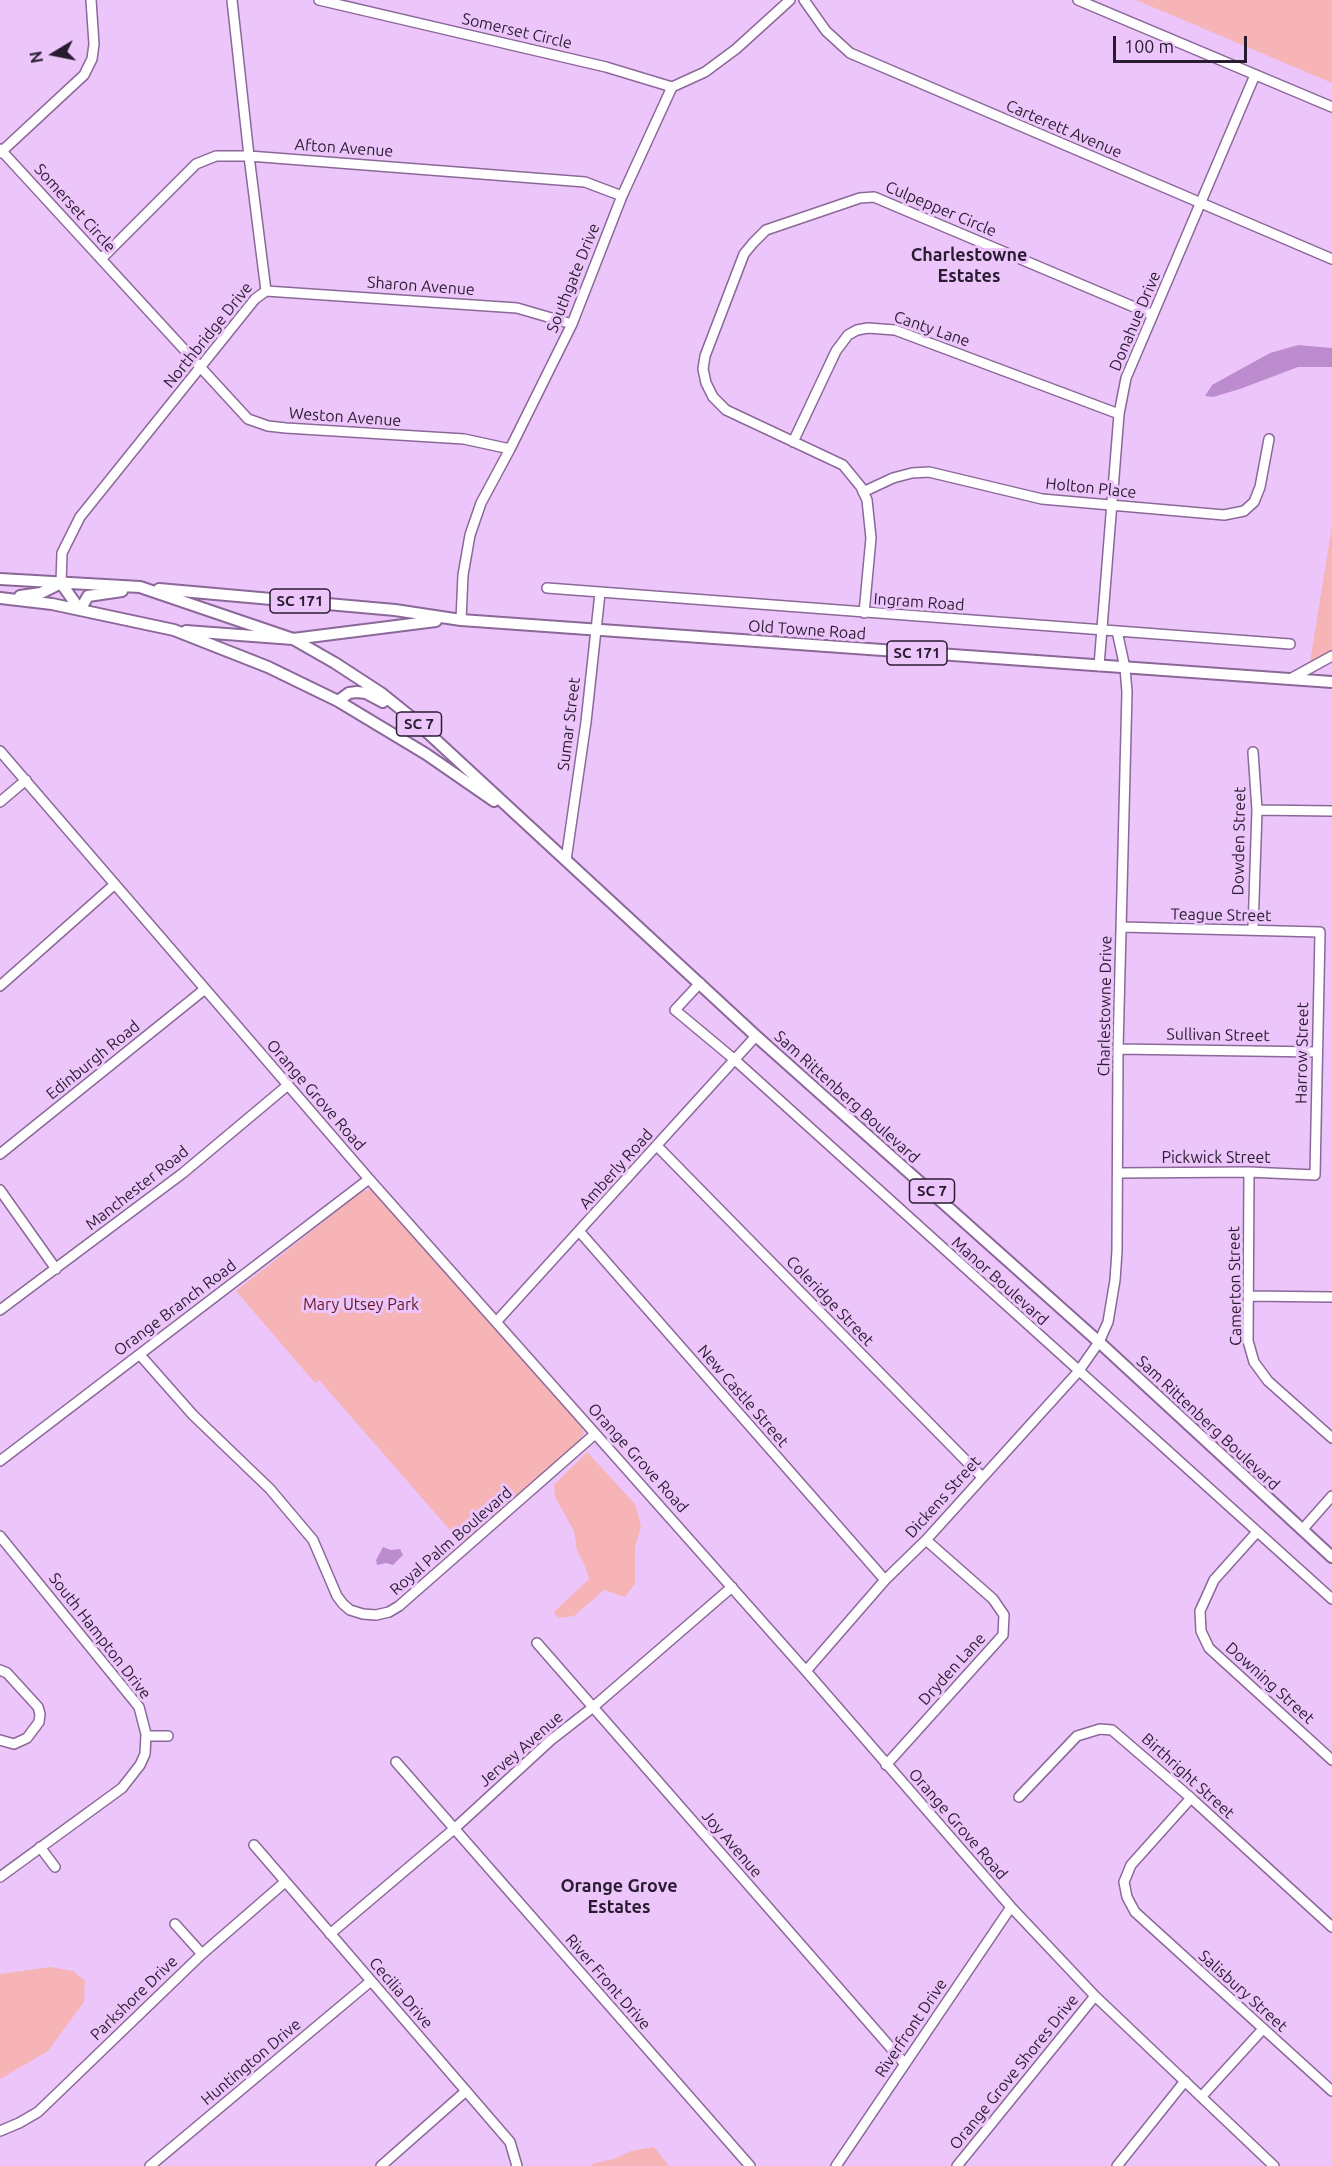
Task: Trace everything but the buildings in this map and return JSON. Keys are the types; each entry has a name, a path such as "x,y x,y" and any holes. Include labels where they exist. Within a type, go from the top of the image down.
{"main road":[{"name":"Sam Rittenberg Boulevard","path":"0,579 140,587 293,639 381,693 412,718 756,1036 1100,1342 1332,1557"},
{"path":"2,598 41,593 61,583 80,610 88,596 140,587"},
{"name":"Old Towne Road","path":"140,587 395,610 461,620 1332,682"},
{"name":"Sam Rittenberg Boulevard","path":"2,598 80,610 174,630 268,668 338,701 426,754 531,827"},
{"name":"Old Towne Road","path":"174,630 293,639 425,622 461,620"},
{"path":"338,701 349,693 366,693 412,718"}],"street":[{"path":"1,151 84,75 92,59 94,44 91,0"},
{"name":"Northbridge Drive","path":"61,583 62,553 80,517 255,299 266,291 232,0"},
{"name":"Somerset Circle","path":"319,0 606,67 672,87"},
{"path":"672,87 705,72 736,49 790,0"},
{"name":"Carterett Avenue","path":"804,0 826,31 850,53 1201,205 1332,259"},
{"path":"1078,0 1332,107"},
{"name":"Donahue Drive","path":"1099,666 1119,414 1126,378 1255,75"},
{"name":"Southgate Drive","path":"461,620 463,575 470,536 481,503 572,324 622,196 672,87"},
{"name":"Somerset Circle","path":"1,151 200,368"},
{"name":"Afton Avenue","path":"100,259 196,164 216,156 249,156 585,182 622,196"},
{"name":"Culpepper Circle","path":"864,613 871,538 870,515 863,492 843,465 726,410 713,397 706,383 703,369 705,357 744,254 766,230 860,198 874,197 1153,315"},
{"name":"Sharon Avenue","path":"266,291 517,308 572,324"},
{"name":"Canty Lane","path":"794,442 836,351 849,335 857,330 868,328 895,330 1119,414"},
{"name":"Weston Avenue","path":"200,368 248,419 268,426 464,439 510,449"},
{"name":"Holton Place","path":"863,492 893,478 912,473 929,472 1034,498 1224,515 1244,511 1254,502 1260,487 1269,439"},
{"name":"Ingram Road","path":"547,588 1290,644"},
{"name":"Sumar Street","path":"566,860 600,592"},
{"name":"Charlestowne Drive","path":"1100,1342 1108,1322 1115,1280 1118,1173 1118,1049 1127,692 1125,668 1117,631"},
{"path":"1290,679 1332,656"},
{"name":"Orange Grove Road","path":"0,751 369,1179 732,1587 1011,1907 1095,1996 1274,2166"},
{"name":"Dowden Street","path":"1252,930 1257,810 1253,752"},
{"path":"0,802 26,780"},
{"path":"1257,810 1332,811"},
{"path":"0,986 115,884"},
{"name":"Teague Street","path":"1121,927 1320,932"},
{"name":"Harrow Street","path":"1315,1175 1320,932"},
{"name":"Manor Boulevard","path":"700,983 675,1010 735,1060 1332,1599"},
{"name":"Edinburgh Road","path":"0,1154 205,989"},
{"name":"Amberly Road","path":"497,1321 756,1036"},
{"name":"Sullivan Street","path":"1118,1049 1317,1052"},
{"name":"Manchester Road","path":"0,1311 183,1173 288,1084"},
{"name":"Coleridge Street","path":"657,1146 982,1477"},
{"name":"Pickwick Street","path":"1118,1173 1249,1172 1315,1175"},
{"name":"Camerton Street","path":"1249,1172 1248,1341 1254,1362 1268,1381 1332,1438"},
{"name":"Orange Branch Road","path":"0,1461 369,1179"},
{"path":"0,1190 56,1269"},
{"name":"New Castle Street","path":"579,1232 885,1581"},
{"path":"1248,1296 1332,1298"},
{"name":"Dickens Street","path":"806,1671 885,1581 926,1540 1078,1372 1100,1342"},
{"name":"Royal Palm Boulevard","path":"140,1355 193,1415 270,1489 314,1540 337,1596 350,1610 363,1614 376,1615 389,1612 399,1606 595,1434"},
{"path":"1302,1530 1332,1496"},
{"name":"Downing Street","path":"1257,1532 1214,1580 1200,1611 1201,1631 1209,1648 1332,1760"},
{"name":"South Hampton Drive","path":"0,1536 139,1707 144,1720 146,1736 145,1754 140,1765 122,1788 0,1877"},
{"name":"Dryden Lane","path":"886,1765 1002,1635 1004,1615 993,1599 926,1540"},
{"name":"Jervey Avenue","path":"330,1934 454,1829 551,1740 592,1708 732,1587"},
{"name":"Joy Avenue","path":"537,1643 905,2064"},
{"path":"0,1670 7,1673 38,1707 40,1714 39,1722 27,1738 14,1744 0,1740"},
{"name":"Birthright Street","path":"1019,1797 1077,1736 1100,1729 1112,1730 1191,1798 1332,1927"},
{"path":"146,1736 168,1737"},
{"name":"River Front Drive","path":"396,1762 750,2166"},
{"name":"Salisbury Street","path":"1191,1798 1131,1865 1124,1882 1127,1897 1135,1912 1332,2091"},
{"name":"Cecilia Drive","path":"254,1845 510,2142 517,2166"},
{"path":"40,1847 55,1867"},
{"name":"Parkshore Drive","path":"0,2131 38,2112 202,1954 285,1882"},
{"name":"Riverfront Drive","path":"836,2166 1011,1907"},
{"path":"175,1924 202,1954"},
{"name":"Huntington Drive","path":"155,2164 371,1982"},
{"name":"Orange Grove Shores Drive","path":"957,2166 1095,1996"},
{"path":"1202,2096 1263,2029"},
{"path":"1117,2166 1185,2081"},
{"path":"381,2166 466,2091"}],"green space":[{"path":"1136,0 1332,0 1332,83"},
{"path":"1332,526 1332,663 1310,662"},
{"name":"Mary Utsey Park","path":"370,1190 377,1194 582,1427 584,1433 581,1439 462,1544 319,1380 315,1383 236,1291 362,1191"},
{"path":"587,1452 635,1504 641,1526 635,1548 635,1584 625,1597 604,1590 574,1616 558,1618 554,1612 589,1579 577,1551 574,1531 555,1497 554,1485"},
{"path":"50,1967 73,1971 85,1981 84,2002 48,2051 0,2079 0,1974"},
{"path":"654,2147 669,2166 592,2166 591,2164 614,2159 631,2151"}],"shaded area":[{"path":"1298,345 1332,348 1332,367 1298,367 1240,389 1213,397 1205,396 1212,385 1270,353"},
{"path":"383,1547 391,1550 400,1549 403,1555 393,1565 386,1563 377,1565 376,1560"}],"district":[{"name":"Charlestowne Estates","path":"969,265"},
{"name":"Orange Grove Estates","path":"619,1896"}]}
